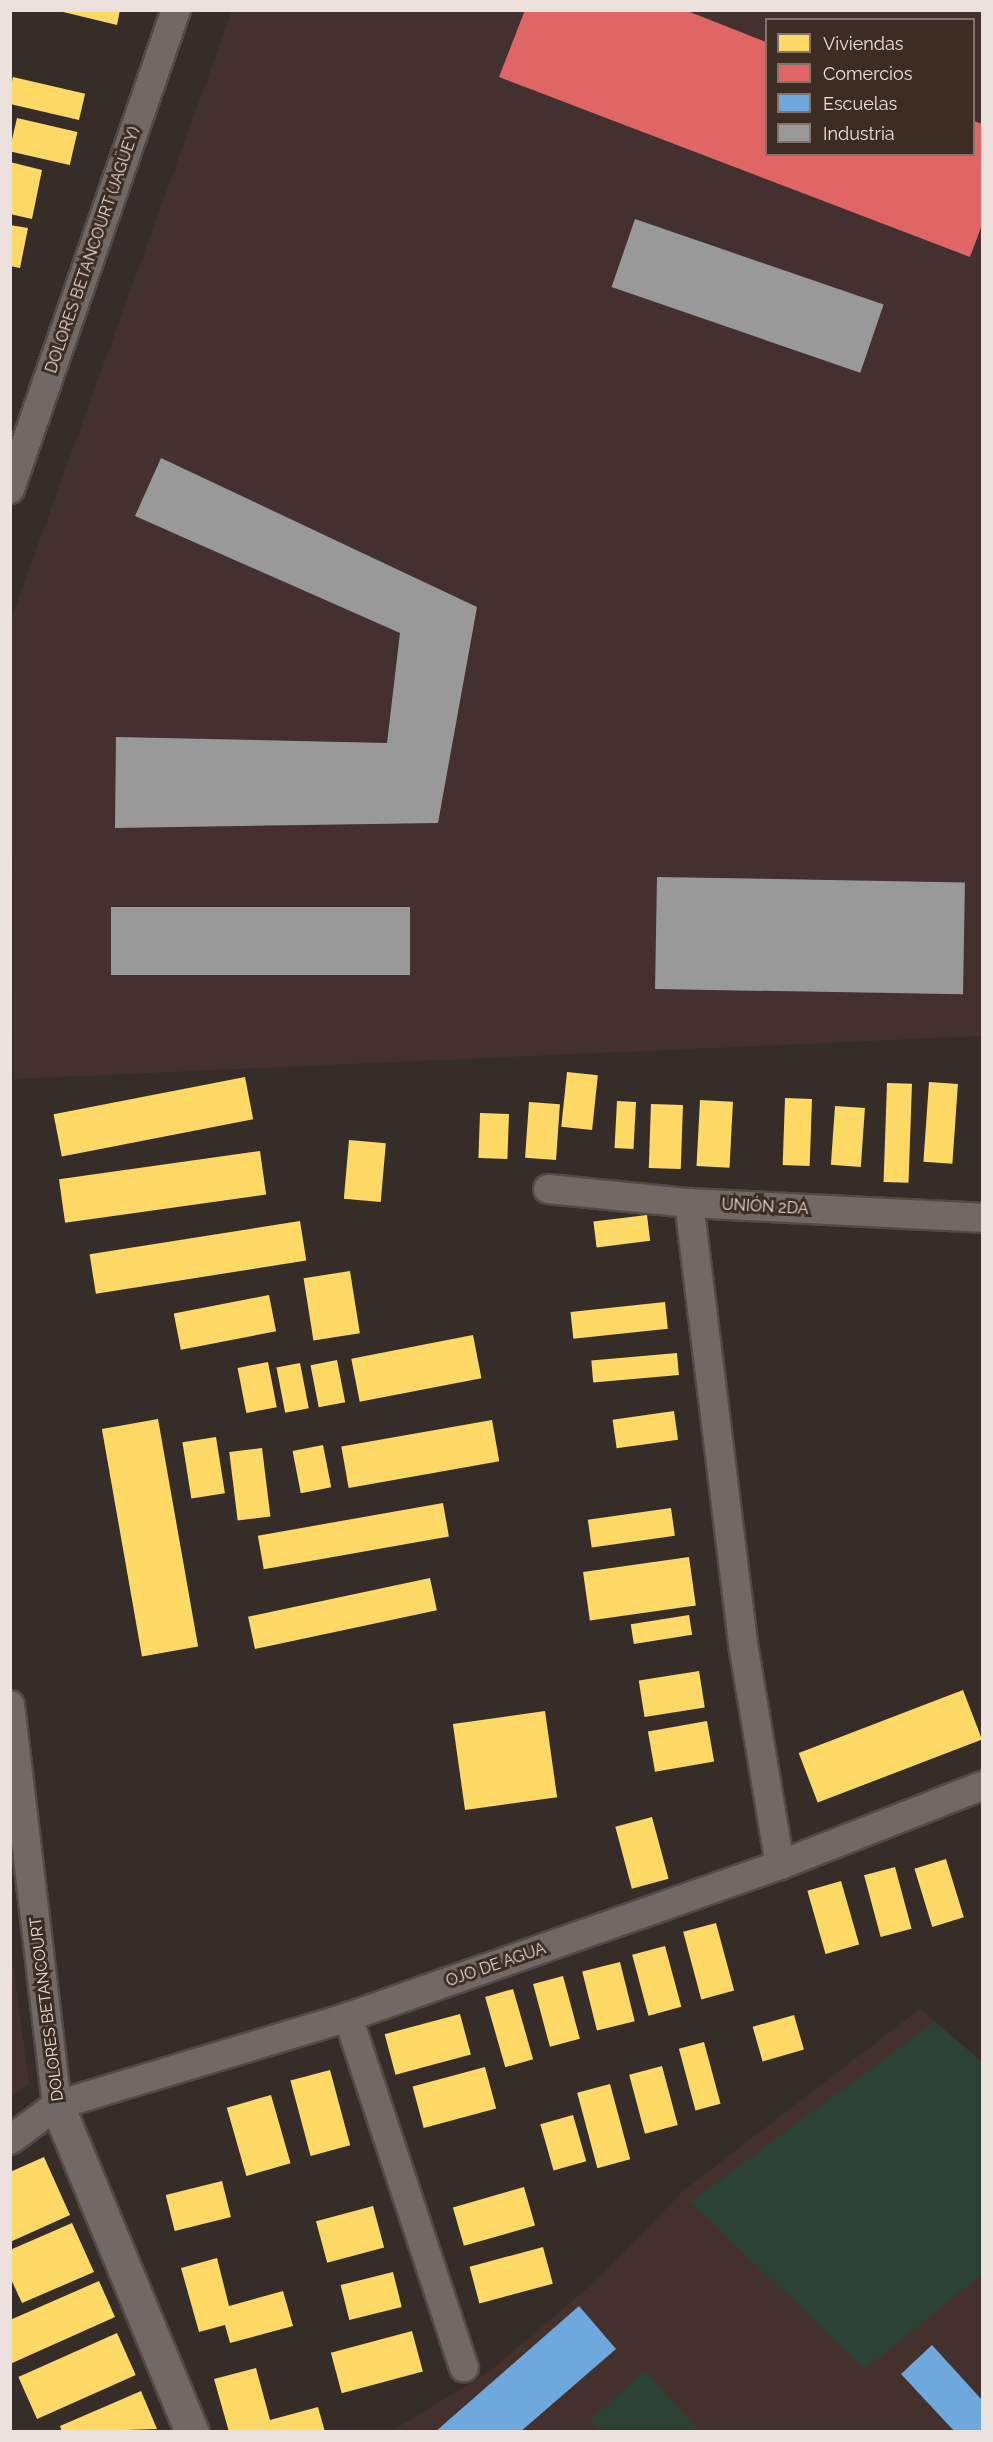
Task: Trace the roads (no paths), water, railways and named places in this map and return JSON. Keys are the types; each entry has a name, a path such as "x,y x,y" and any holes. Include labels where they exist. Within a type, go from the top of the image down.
{"street":[{"name":"DOLORES BETANCOURT (JAGÜEY)","path":"10,489 176,10"},
{"name":"UNIÓN 2DA","path":"548,1189 689,1203 982,1218"},
{"path":"689,1203 744,1650 780,1865"},
{"name":"DOLORES BETANCOURT","path":"10,1705 57,2105 192,2432"},
{"name":"OJO DE AGUA","path":"10,2140 57,2105 348,2017 780,1865 982,1786"},
{"path":"348,2017 464,2367"}]}
